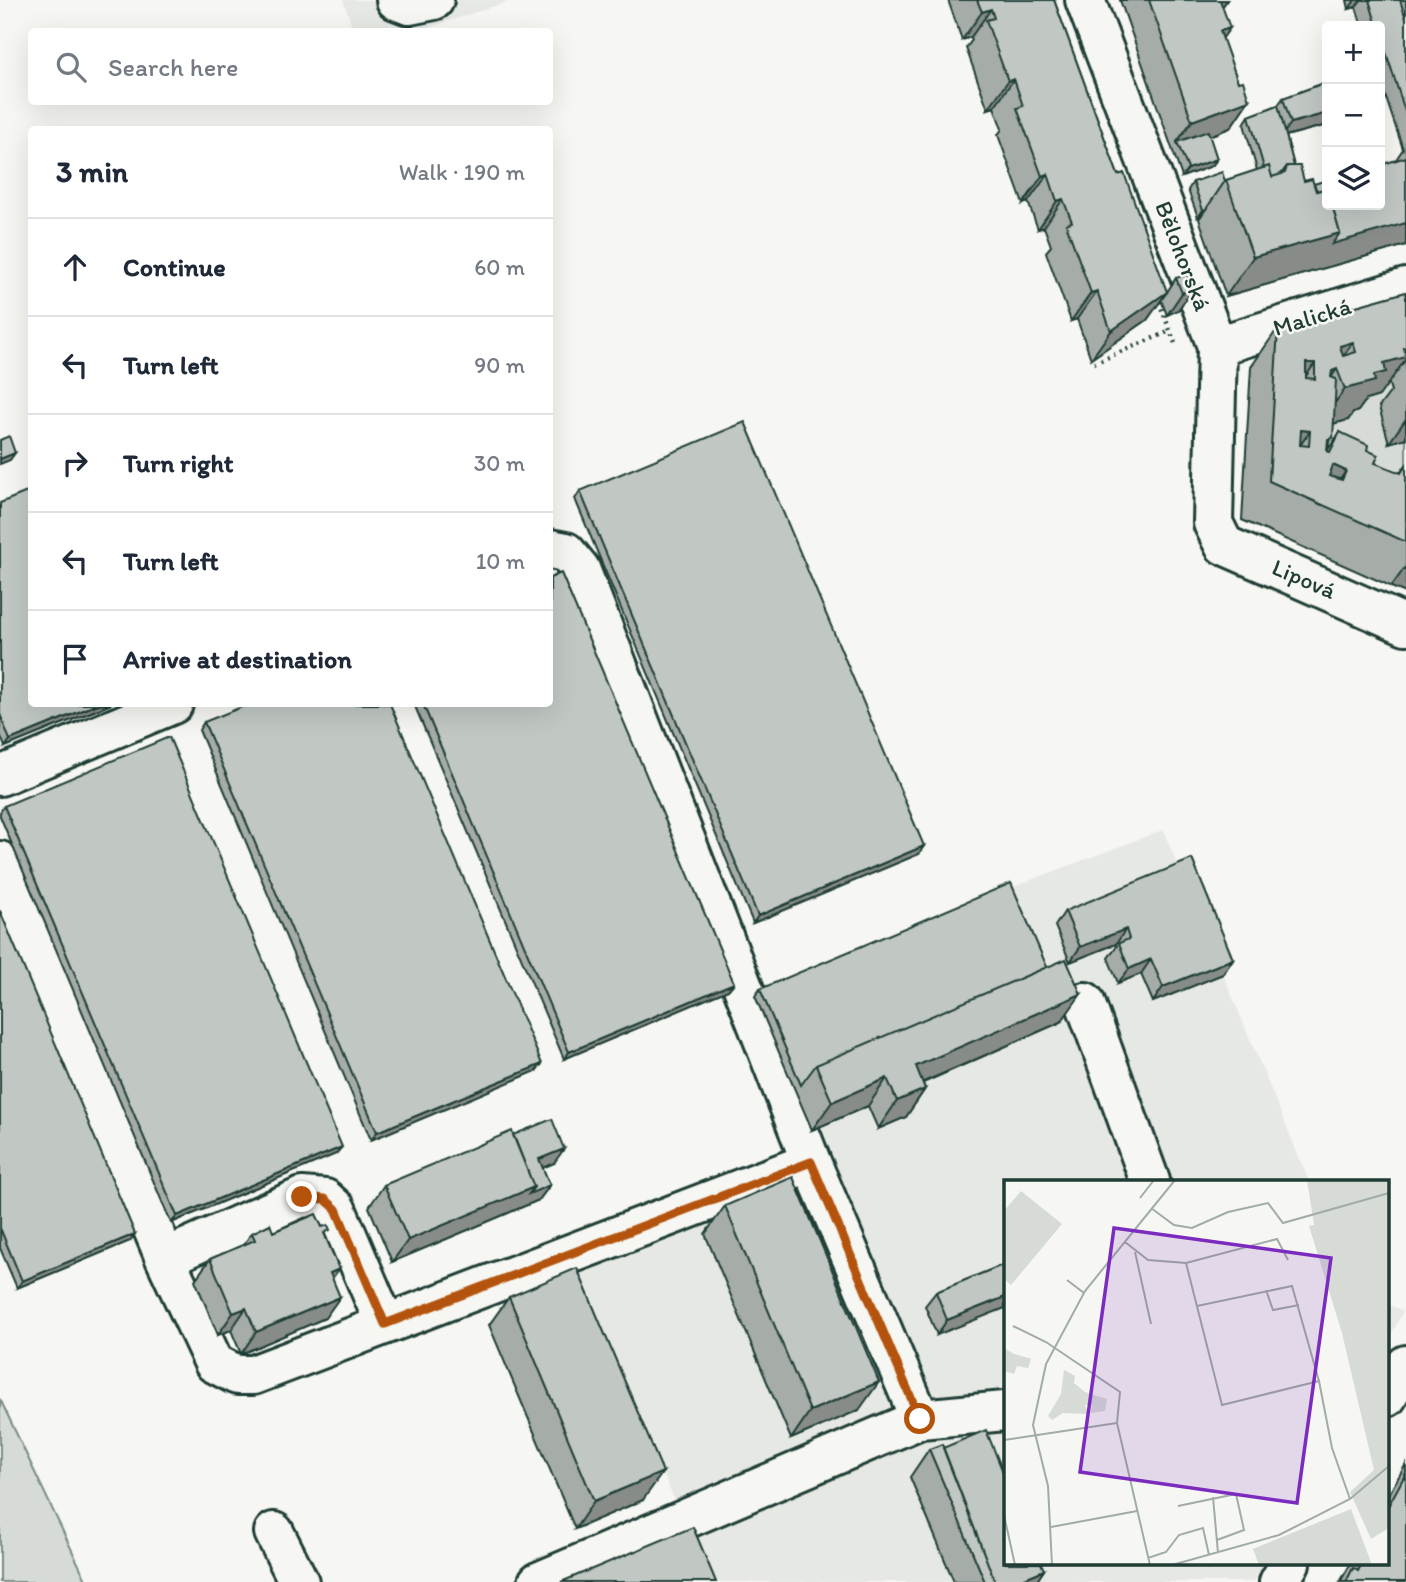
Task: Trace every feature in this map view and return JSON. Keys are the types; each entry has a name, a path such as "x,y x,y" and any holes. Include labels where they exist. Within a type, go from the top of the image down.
{"street":[{"path":"396,0 409,5 433,0"},
{"name":"Bělohorská","path":"1086,0 1217,346 1213,523"},
{"name":"Malická","path":"1217,346 1406,288"},
{"name":"Lipová","path":"1213,523 1224,545 1406,625"},
{"path":"553,550 566,552 580,569 811,1162 920,1419"},
{"path":"0,776 166,707"},
{"path":"0,861 165,1258 214,1363 237,1375 253,1375 811,1162"},
{"path":"1085,1002 1150,1180"},
{"path":"165,1258 302,1197 325,1199 336,1209 385,1324"},
{"path":"1388,1395 1406,1365"},
{"path":"538,1582 920,1419 1004,1411"},
{"path":"274,1532 299,1582"},
{"path":"1279,1582 1289,1564"}],"shaded area":[{"path":"343,0 513,0 427,28 353,28"},
{"path":"1389,384 1406,438 1406,503 1301,478 1309,418 1378,396 1376,387"},
{"path":"1163,830 1309,1180 1004,1180 1004,1564 1264,1564 1253,1582 608,1582 693,1545 579,1272 827,1170 812,1130 1005,890"},
{"path":"1388,1304 1403,1311 1388,1341"},
{"path":"0,1399 87,1582 0,1582"}],"building":[{"path":"977,0 1054,0 1118,175 1124,173 1167,292 1111,331 1097,291 1091,293 1066,224 1072,222 1063,199 1057,201 1048,174 1042,176 1017,108 1023,106 1014,79 1008,81 986,20 994,18 991,9 982,12"},
{"path":"1149,0 1220,0 1230,28 1220,31 1238,82 1243,81 1249,100 1192,121"},
{"path":"1369,0 1400,0 1406,19 1406,114 1385,49 1385,21 1375,21"},
{"path":"1322,84 1322,114 1291,123 1283,98"},
{"path":"1278,105 1294,166 1287,166 1281,174 1272,177 1269,166 1264,168 1249,116"},
{"path":"1208,131 1217,159 1188,169 1177,142"},
{"path":"1406,157 1406,223 1332,244 1340,233 1333,210 1385,210 1385,163"},
{"path":"1269,166 1272,177 1285,173 1287,166 1300,166 1304,181 1312,179 1316,191 1322,189 1322,210 1333,210 1340,233 1253,257 1226,180"},
{"path":"1222,172 1225,181 1203,210 1193,182"},
{"path":"1322,182 1322,190 1317,191 1314,184"},
{"path":"1187,274 1193,289 1182,293 1176,278"},
{"path":"1406,292 1406,357 1384,363 1386,372 1374,375 1375,381 1345,389 1337,369 1332,371 1331,377 1336,379 1333,438 1328,439 1327,451 1330,452 1340,432 1368,445 1367,450 1378,455 1375,463 1401,473 1406,465 1406,542 1269,481 1278,328","holes":["1353,342 1356,352 1343,356 1340,346","1306,363 1315,363 1315,379 1306,378","1301,430 1310,431 1309,446 1300,445","1333,465 1346,471 1342,480 1329,476"]},
{"path":"745,422 924,846 758,916 580,491"},
{"path":"9,436 15,453 0,459 0,440"},
{"path":"28,492 28,707 91,707 10,740 0,714 0,503"},
{"path":"561,573 734,983 569,1052 424,707 553,707 553,577"},
{"path":"242,707 391,707 542,1064 377,1132 204,722"},
{"path":"169,737 342,1147 177,1216 4,806"},
{"path":"1192,859 1233,959 1163,987 1151,959 1129,969 1119,943 1129,939 1126,929 1080,947 1065,911"},
{"path":"1011,883 1047,967 816,1065 801,1085 760,989"},
{"path":"0,911 135,1234 22,1281 0,1228"},
{"path":"1066,959 1081,994 916,1066 925,1089 897,1101 887,1078 832,1102 816,1065"},
{"path":"552,1119 564,1149 539,1159 550,1185 529,1194 534,1187 513,1135"},
{"path":"512,1131 534,1187 408,1240 384,1185"},
{"path":"793,1177 879,1382 810,1411 725,1206"},
{"path":"316,1214 322,1227 328,1225 330,1230 324,1233 339,1269 330,1273 340,1297 256,1332 246,1308 233,1313 210,1259 255,1240 252,1233 270,1224 273,1232"},
{"path":"1004,1264 1004,1297 947,1320 936,1292"},
{"path":"577,1268 663,1472 594,1501 509,1297"},
{"path":"986,1430 1004,1475 1004,1564 1041,1564 1044,1570 1015,1582 995,1582 943,1448"},
{"path":"942,1444 995,1582 985,1582 929,1449"},
{"path":"1406,1473 1406,1582 1346,1582 1353,1568 1358,1571 1362,1564 1388,1564 1388,1506"},
{"path":"693,1527 716,1582 561,1582"}],"route":[{"path":"302,1197 315,1196 325,1199 336,1209 385,1324 811,1162 920,1419"}]}
